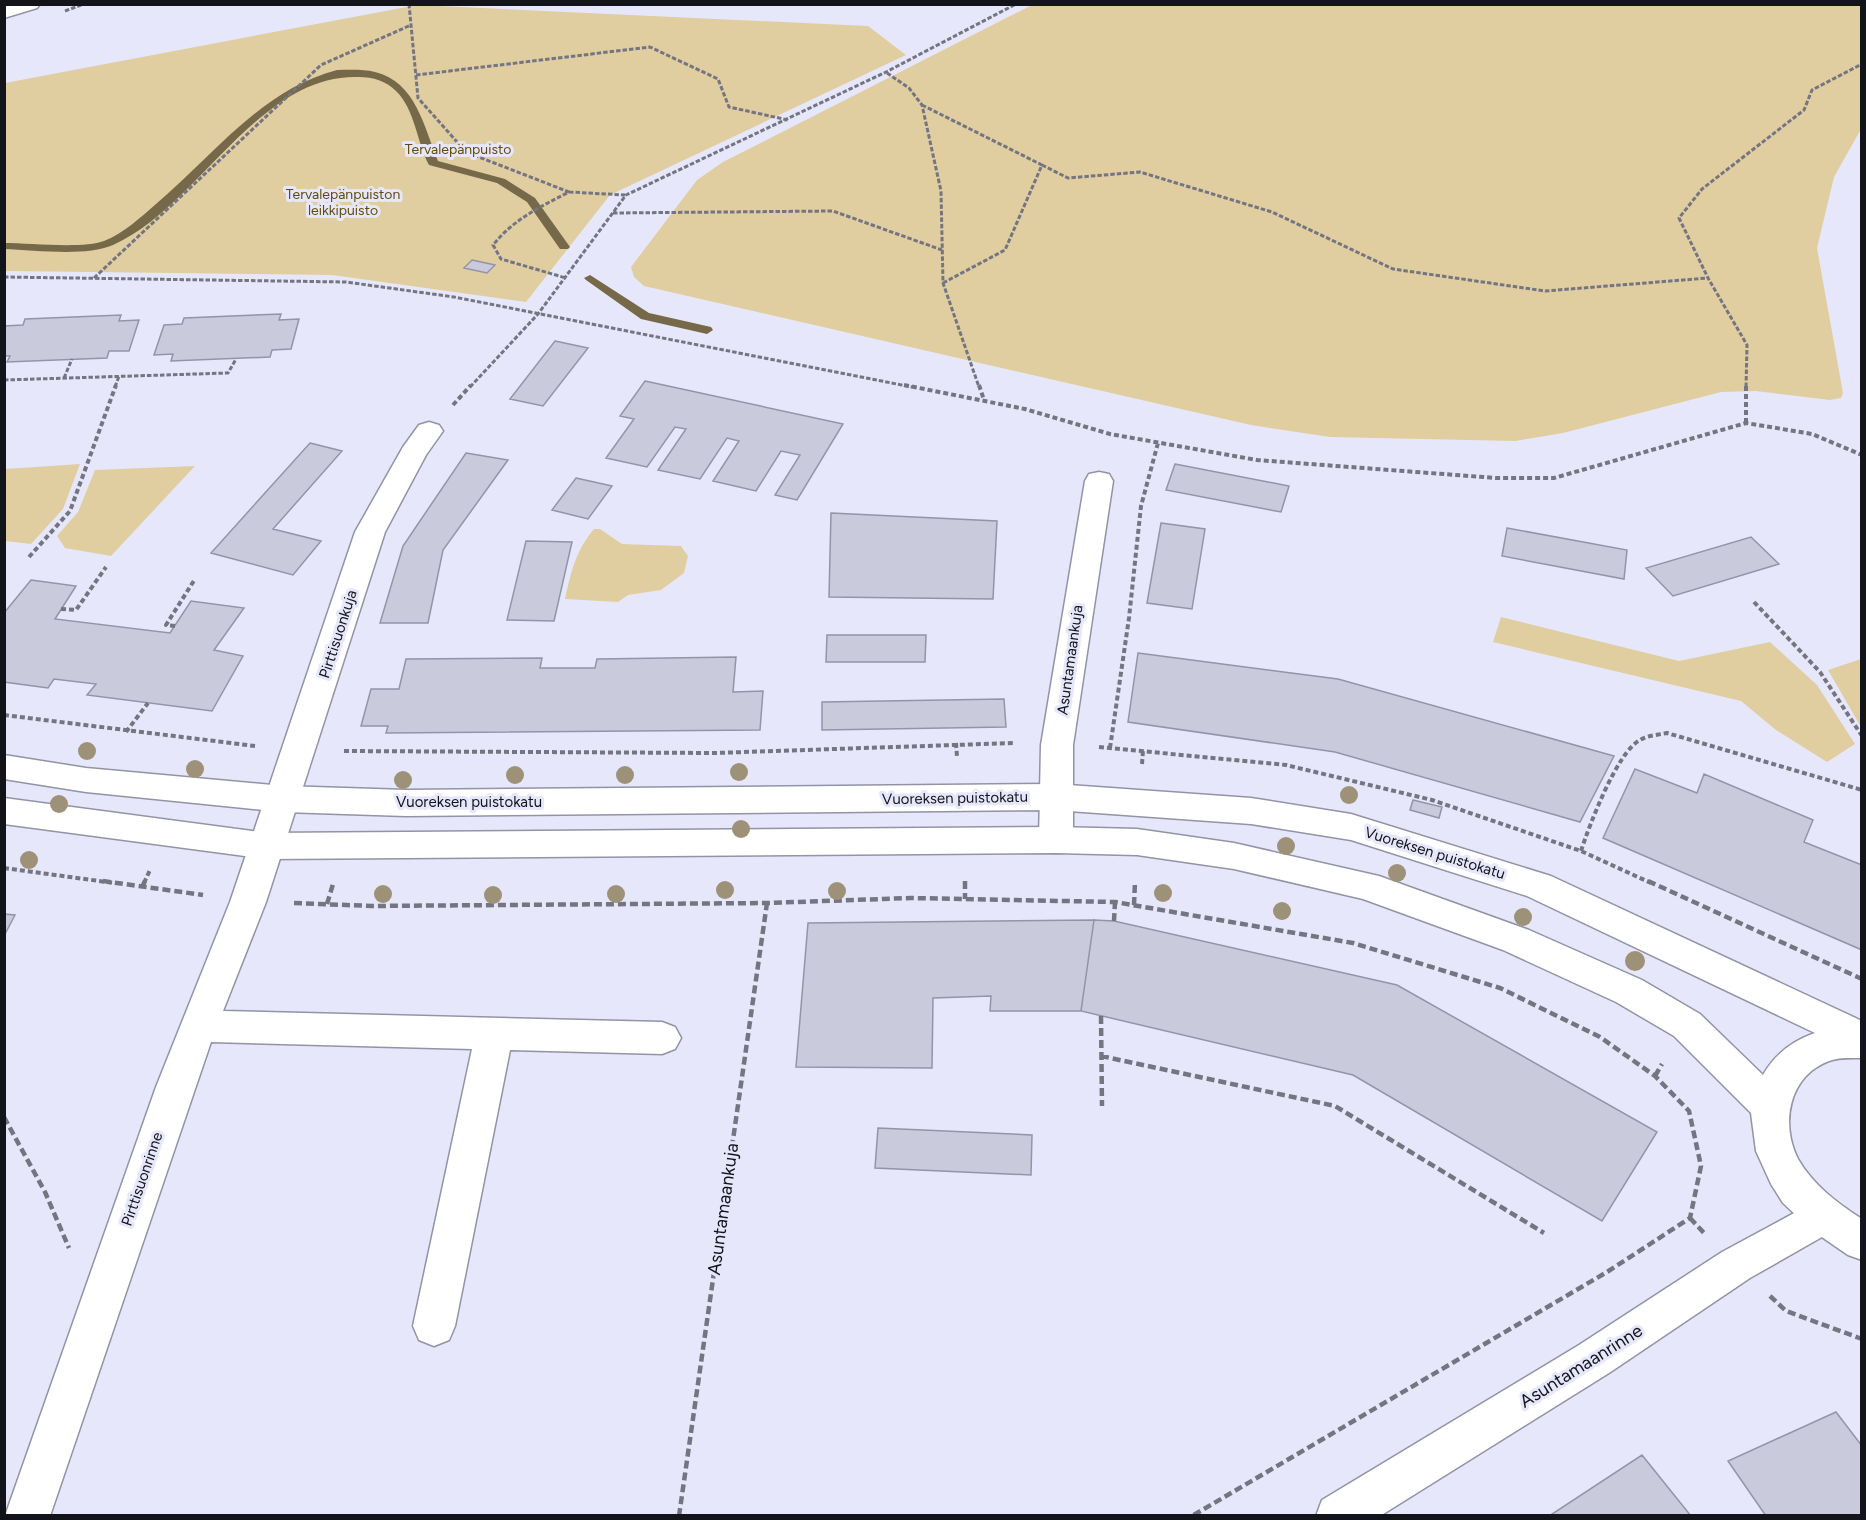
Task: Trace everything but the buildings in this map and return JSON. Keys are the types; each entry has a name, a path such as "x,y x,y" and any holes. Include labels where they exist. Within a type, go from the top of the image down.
{"main road":[{"path":"4,12 30,4"},
{"name":"Pirttisuonkuja","path":"267,846 370,532 413,453 429,431"},
{"name":"Asuntamaankuja","path":"1056,840 1057,745 1099,481"},
{"name":"Vuoreksen puistokatu","path":"4,768 86,780 283,799 406,803 1055,797 1251,811 1351,827 1539,886 1862,1040"},
{"path":"4,812 267,846 1056,840 1137,842 1234,855 1366,886 1516,940 1629,991 1686,1025 1769,1106"},
{"name":"Pirttisuonrinne","path":"27,1515 95,1311 198,1026 248,902 267,846"},
{"path":"198,1026 662,1038"},
{"path":"434,1326 494,1034"},
{"path":"1862,1040 1821,1047 1785,1070 1769,1106 1770,1133 1780,1162 1797,1190 1822,1216 1862,1242"},
{"name":"Asuntamaanrinne","path":"1338,1515 1594,1359 1736,1265 1822,1216"}],"path":[{"path":"410,4 418,98 466,152 569,192 626,195"},
{"path":"429,431 538,314 626,195 788,120 1016,4"},
{"path":"94,278 321,65 411,25"},
{"path":"416,75 650,47 718,79 729,107 788,120"},
{"path":"1746,423 1748,345 1708,278 1679,218 1702,189 1804,110 1812,90 1862,64"},
{"path":"886,72 909,88 922,105 941,191 943,283 984,400"},
{"path":"922,105 1068,178 1140,172 1272,212 1394,269 1545,291 1708,278"},
{"path":"943,283 1005,250 1042,165"},
{"path":"566,278 501,259 493,245 507,226 526,213 569,192"},
{"path":"612,213 833,211 942,250"},
{"path":"4,277 346,282 454,297 984,400 1025,409 1110,434 1257,460 1496,478 1554,478 1746,423 1812,434 1862,454"},
{"path":"64,378 72,359"},
{"path":"4,380 119,376 143,379 228,373 236,359"},
{"path":"29,557 70,511 119,376"},
{"path":"1110,748 1129,618 1141,507 1158,443"},
{"path":"61,609 76,610 106,567"},
{"path":"175,626 166,624 195,579"},
{"path":"1754,602 1821,672 1862,736"},
{"path":"126,732 148,703"},
{"path":"1581,851 1587,831 1625,756 1637,740 1667,733 1862,790"},
{"path":"4,868 248,902 372,906 767,903 911,898 1115,902 1353,943 1500,988 1600,1037 1655,1076 1689,1111 1701,1166 1690,1218 1607,1272 1192,1515"},
{"path":"1114,921 1115,902"},
{"name":"Asuntamaankuja","path":"679,1515 767,903"},
{"path":"1101,1016 1102,1106"},
{"path":"1101,1056 1335,1106 1544,1233"},
{"path":"4,1117 45,1192 73,1255"},
{"path":"1786,1311 1862,1339"}],"green space":[{"name":"Tervalepänpuisto","path":"417,5 868,26 906,55 610,195 526,302 332,275 5,271 5,83"},
{"path":"1032,5 1861,5 1861,129 1834,177 1817,248 1843,393 1841,398 1830,400 1756,391 1721,392 1563,433 1515,441 1330,437 1251,425 644,286 634,277 631,267 697,180 723,162"},
{"path":"80,464 63,509 31,544 5,541 5,469"},
{"path":"195,466 111,556 65,548 57,536 78,512 95,470"},
{"path":"594,529 600,529 622,544 681,546 688,556 684,573 661,590 628,595 618,602 565,599 578,553"},
{"path":"1501,617 1679,661 1770,642 1817,685 1855,744 1827,762 1776,730 1741,701 1493,642"},
{"path":"1862,659 1861,727 1828,670"}],"waterway":[{"path":"4,246 74,247 109,243 139,224 170,198 268,107 302,85 337,73 372,74 397,86 410,105 433,163 501,181 531,200 564,247"},
{"path":"590,278 645,316 707,330"}],"park label":[{"name":"Tervalepänpuiston leikkipuisto","path":"343,202"}]}
